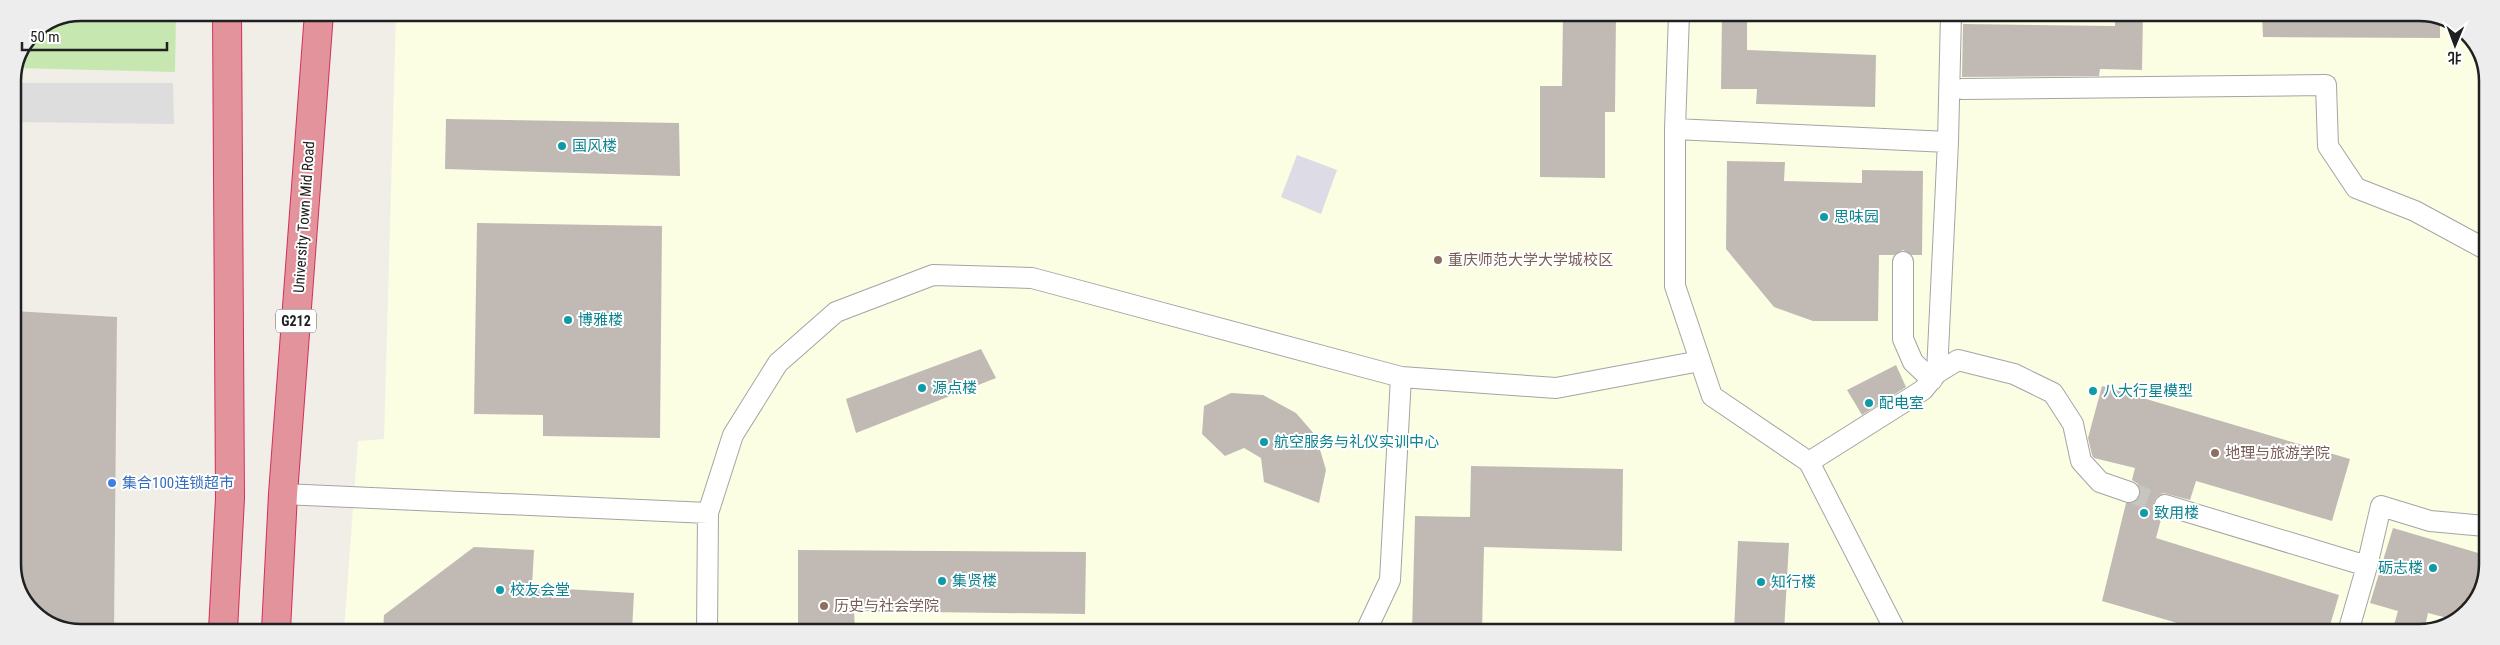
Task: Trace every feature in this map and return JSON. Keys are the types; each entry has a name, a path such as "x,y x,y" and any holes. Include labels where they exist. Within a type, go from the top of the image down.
{"highway":[{"path":"223,624 230,498 227,21"},
{"name":"University Town Mid Road","path":"276,624 283,494 318,21"}],"lane":[{"path":"1679,21 1675,129 1675,286 1712,396 1809,462 1892,624"},
{"path":"1934,376 1948,142 1951,21"},
{"path":"1962,89 2326,84 2328,146 2356,188 2415,211 2479,246"},
{"path":"1675,129 1948,142"},
{"path":"1903,262 1904,340 1914,362 1934,376"},
{"path":"707,624 708,514 733,435 778,363 836,312 932,275 1032,278 1401,378 1556,388 1700,361"},
{"path":"1809,462 1923,390 1934,376 1958,360 2014,374 2053,393 2073,424 2081,461 2100,482 2129,492"},
{"path":"1370,624 1390,580 1401,378"},
{"path":"283,494 708,514"},
{"path":"2165,505 2367,566"},
{"path":"2350,624 2367,566 2381,506 2430,521 2479,525"}],"shaded area":[{"name":"重庆师范大学大学城校区","path":"396,21 2418,21 2430,22 2449,29 2469,48 2477,66 2479,78 2479,564 2478,575 2471,594 2452,614 2430,623 344,624 358,441 384,439"},
{"path":"21,83 173,83 174,124 21,122"},
{"path":"1297,155 1337,170 1321,214 1281,197"}],"green space":[{"path":"176,21 175,72 23,68 31,48 39,39 48,31 70,22"}],"building":[{"path":"1563,21 1616,21 1615,112 1605,112 1605,178 1540,177 1540,86 1562,86"},
{"path":"1722,21 1747,21 1747,50 1876,55 1875,107 1756,104 1757,89 1721,89"},
{"path":"2115,21 2143,21 2142,70 2100,69 2099,76 1962,77 1963,24 2115,26"},
{"path":"2262,21 2418,21 2440,25 2440,38 2263,37"},
{"name":"国风楼","path":"446,119 679,123 680,176 445,169"},
{"name":"思味园","path":"1727,161 1785,162 1784,181 1862,183 1862,170 1923,171 1922,255 1912,255 1903,250 1894,255 1879,255 1878,321 1813,321 1774,307 1726,249"},
{"name":"博雅楼","path":"477,223 662,226 660,438 543,436 543,415 474,414"},
{"path":"21,311 117,317 114,624 70,623 51,616 36,603 29,594 22,575"},
{"name":"源点楼","path":"981,349 996,378 856,433 846,399"},
{"name":"配电室","path":"1896,365 1906,387 1862,415 1847,390"},
{"name":"致用楼","path":"2102,386 2350,459 2332,521 2196,481 2190,500 2163,493 2154,502 2156,513 2162,516 2156,538 2339,595 2330,624 2181,624 2102,601 2126,503 2137,501 2141,490 2138,484 2132,480 2135,468 2094,458 2088,438"},
{"name":"航空服务与礼仪实训中心","path":"1231,393 1263,395 1296,413 1316,436 1326,470 1319,503 1264,482 1261,458 1244,448 1225,456 1202,434 1204,406"},
{"path":"1471,466 1623,469 1622,551 1484,547 1482,624 1412,624 1415,516 1470,517"},
{"name":"砺志楼","path":"2393,528 2479,553 2478,575 2471,594 2458,609 2445,617 2428,613 2426,623 2394,624 2398,611 2370,603"},
{"name":"知行楼","path":"1738,541 1789,543 1784,624 1734,624"},
{"name":"校友会堂","path":"474,547 534,550 532,587 634,593 632,624 383,624 384,615"},
{"name":"集贤楼","path":"798,550 1086,552 1085,614 854,611 855,624 798,624"}],"tunnel":[{"path":"2129,492 2165,505"}],"place":[{"name":"国风楼","path":"562,146"},
{"name":"思味园","path":"1824,217"},
{"name":"重庆师范大学大学城校区","path":"1438,260"},
{"name":"博雅楼","path":"568,320"},
{"name":"源点楼","path":"922,388"},
{"name":"八大行星模型","path":"2093,391"},
{"name":"配电室","path":"1869,403"},
{"name":"航空服务与礼仪实训中心","path":"1264,442"},
{"name":"地理与旅游学院","path":"2215,453"},
{"name":"集合100连锁超市","path":"112,483"},
{"name":"致用楼","path":"2144,513"},
{"name":"砺志楼","path":"2433,568"},
{"name":"集贤楼","path":"942,581"},
{"name":"知行楼","path":"1761,582"},
{"name":"校友会堂","path":"500,590"},
{"name":"历史与社会学院","path":"824,606"}]}
